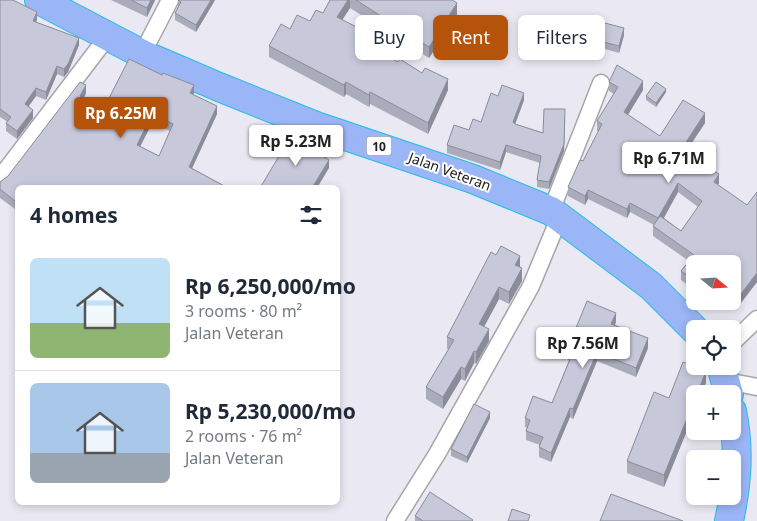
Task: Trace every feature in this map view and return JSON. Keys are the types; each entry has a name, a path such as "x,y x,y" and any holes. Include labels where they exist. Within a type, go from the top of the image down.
{"highway":[{"name":"Jalan Veteran","path":"39,0 142,54 316,126 473,179 556,214 651,286 686,321"},
{"path":"729,521 738,468 737,440"}],"street":[{"path":"142,54 170,0"},
{"path":"0,178 108,36"},
{"path":"395,521 437,454 531,286 601,83"},
{"path":"741,334 757,319"},
{"path":"725,380 757,387"}],"building":[{"path":"0,0 13,0 37,12 33,21 79,38 68,64 64,69 57,66 46,92 36,88 25,104 33,110 17,131 6,123 11,117 0,109"},
{"path":"131,0 151,0 147,8"},
{"path":"178,0 211,0 196,25 175,13 181,2"},
{"path":"330,0 348,0 337,17 355,26 355,60 394,60 398,62 402,60 422,73 425,68 448,79 428,123 370,92 369,95 346,82 344,85 269,46 281,24 290,29 297,15 310,21 316,10 323,13"},
{"path":"356,0 452,0 457,3 449,15 433,15 433,41 429,47 423,43 423,15 379,15"},
{"path":"605,23 624,28 619,46 605,42"},
{"path":"129,59 162,75 163,73 194,85 190,93 217,106 189,167 222,185 15,185 15,201 0,189 0,182 8,176 80,82 86,85 80,96 104,108","holes":["152,114 173,124 159,156 137,145"]},
{"path":"617,65 643,81 624,112 660,136 683,100 705,113 681,150 719,174 714,182 747,205 757,192 757,273 741,294 741,255 694,255 653,226 660,216 681,231 702,201 678,183 658,218 630,203 627,209 588,190 585,196 568,187 580,160 583,161 602,124 597,121 618,87 609,82"},
{"path":"656,82 666,89 656,103 646,96"},
{"path":"502,85 524,93 513,122 515,124 543,133 544,109 565,109 564,144 549,182 537,180 541,156 506,145 500,162 447,145 454,125 469,130 473,119 481,122 491,93 498,96"},
{"path":"291,136 329,160 314,185 262,185"},
{"path":"501,246 520,256 515,265 522,268 509,292 499,287 479,324 489,329 476,352 474,351 465,369 461,367 443,397 426,387 454,340 447,337 491,252 496,255"},
{"path":"686,265 686,275 681,271"},
{"path":"587,301 616,313 611,324 648,338 636,368 597,352 573,409 570,408 551,453 539,447 543,437 526,431 530,420 525,418 533,396 552,403 573,352 567,350"},
{"path":"683,362 686,363 686,375 704,375 701,385 686,385 686,421 664,475 627,461 654,392 669,398"},
{"path":"474,404 490,412 467,457 451,449"},
{"path":"430,492 473,520 422,521 415,516"},
{"path":"611,494 683,521 600,521"},
{"path":"512,509 530,515 528,521 508,521"}]}
